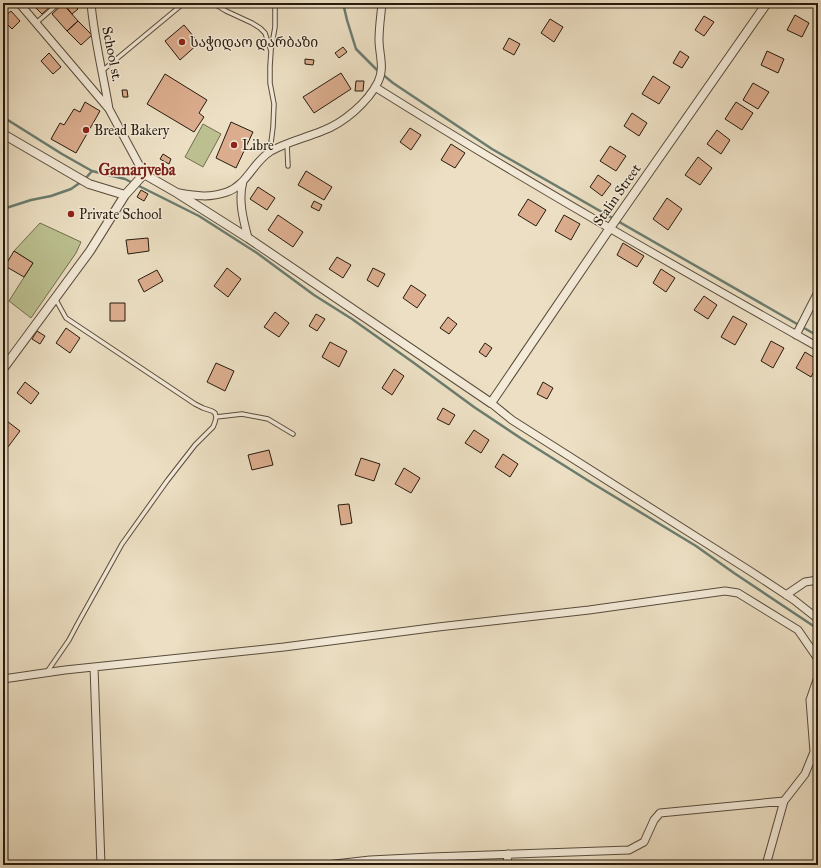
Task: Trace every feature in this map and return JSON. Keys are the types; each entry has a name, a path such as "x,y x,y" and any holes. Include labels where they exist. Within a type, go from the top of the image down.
{"street":[{"path":"19,3 110,109 144,174 248,238 491,403 512,420 786,595 818,619"},
{"name":"School st.","path":"91,3 97,50 110,109"},
{"path":"177,193 192,196 210,196 235,189 270,152 287,144 324,131 343,121 363,103 375,87 380,77 382,57 379,40 382,3"},
{"name":"Stalin Street","path":"491,403 610,228 767,3"},
{"path":"375,87 450,134 610,228 818,347"},
{"path":"3,134 89,184 125,195"},
{"path":"3,369 90,251 125,195 144,174"},
{"path":"243,181 240,200 244,225 248,238"},
{"path":"796,335 818,292"},
{"path":"786,595 805,582 818,580"},
{"path":"3,679 94,667 284,647 438,627 589,610 725,591 738,593 798,630 818,659"},
{"path":"94,667 101,865"},
{"path":"766,865 784,801 805,774 814,752 810,700 818,677"},
{"path":"326,865 370,860 629,850 644,842 654,820 660,813 784,801"},
{"path":"507,865 508,854"}],"lane":[{"path":"36,23 60,3"},
{"path":"102,71 184,3"},
{"path":"213,3 265,32 271,51"},
{"path":"270,152 274,104 270,83 270,66 275,27 274,3"},
{"path":"287,144 288,166"},
{"path":"46,673 64,649 122,544 195,445 213,427 216,417 212,411 195,404 66,318 55,299"},
{"path":"216,417 242,414 268,419 294,434"}],"green space":[{"path":"203,124 221,134 203,167 185,157"},
{"path":"40,223 81,242 76,253 31,318 9,301 33,263 14,251"}],"building":[{"path":"41,3 54,3 42,14 36,8"},
{"path":"68,3 73,3 78,9 72,14 65,5"},
{"path":"63,4 78,21 67,31 52,14"},
{"path":"11,11 20,21 12,29 3,20 3,18"},
{"path":"795,15 809,23 802,37 787,30"},
{"path":"704,16 714,22 704,36 695,30"},
{"path":"550,19 563,27 554,42 541,33"},
{"path":"78,21 92,35 81,45 67,31"},
{"name":"საჭიდაო დარბაზი","path":"184,25 199,43 180,60 165,41"},
{"path":"509,38 520,44 514,55 503,49"},
{"path":"343,47 347,52 339,58 335,53"},
{"path":"680,51 689,57 682,68 673,63"},
{"path":"767,51 784,59 778,73 761,65"},
{"path":"49,53 61,67 53,74 41,61"},
{"path":"305,59 314,60 313,65 305,64"},
{"path":"341,73 351,89 314,113 303,97"},
{"path":"165,74 207,100 199,113 204,117 194,132 147,104"},
{"path":"653,76 670,87 659,104 642,94"},
{"path":"356,81 364,81 363,91 355,91"},
{"path":"753,83 769,92 758,109 743,100"},
{"path":"122,90 127,90 128,97 123,97"},
{"path":"85,102 100,111 76,153 51,139 60,123 64,125 74,109 80,112"},
{"path":"736,102 753,113 742,130 725,119"},
{"path":"632,113 647,123 639,136 624,126"},
{"name":"Libre","path":"231,122 253,132 236,168 216,158"},
{"path":"410,128 421,135 411,150 400,142"},
{"path":"717,130 730,140 721,154 707,144"},
{"path":"451,144 465,153 455,168 441,160"},
{"path":"610,146 626,156 616,171 600,161"},
{"path":"163,154 171,159 169,164 160,159"},
{"path":"698,157 712,168 700,185 685,175"},
{"path":"306,171 332,187 324,200 298,185"},
{"path":"598,175 611,184 602,196 590,187"},
{"path":"258,187 275,198 267,210 250,199"},
{"path":"141,190 148,194 144,201 137,197"},
{"path":"667,198 682,209 668,230 653,219"},
{"path":"528,199 546,210 536,226 518,215"},
{"path":"314,201 322,205 319,211 311,207"},
{"path":"278,215 303,232 293,247 268,230"},
{"path":"564,215 580,224 571,240 555,231"},
{"path":"148,238 149,251 128,254 126,240"},
{"path":"623,243 644,256 637,267 617,255"},
{"path":"14,251 33,263 24,277 5,266"},
{"path":"337,257 351,265 343,278 329,269"},
{"path":"227,268 241,279 228,297 214,286"},
{"path":"373,268 385,274 378,287 367,280"},
{"path":"661,269 675,278 666,292 653,283"},
{"path":"157,270 163,281 144,292 138,280"},
{"path":"411,285 426,295 417,308 403,298"},
{"path":"704,296 717,305 708,319 694,310"},
{"path":"110,303 125,303 125,321 110,321"},
{"path":"275,312 289,323 279,337 264,327"},
{"path":"316,314 325,319 317,331 309,326"},
{"path":"733,316 747,324 735,345 721,337"},
{"path":"448,317 457,324 449,334 440,328"},
{"path":"66,328 80,338 70,353 56,343"},
{"path":"37,331 45,336 40,344 32,339"},
{"path":"771,341 784,348 773,368 761,361"},
{"path":"330,342 347,351 339,367 322,357"},
{"path":"485,343 492,348 486,357 479,352"},
{"path":"805,352 818,360 818,364 811,377 796,368"},
{"path":"216,363 234,371 225,391 207,382"},
{"path":"394,369 404,376 392,395 382,388"},
{"path":"25,382 39,393 31,404 17,393"},
{"path":"543,382 553,388 547,399 537,394"},
{"path":"443,408 455,415 449,425 437,419"},
{"path":"3,418 20,431 8,447 3,444"},
{"path":"474,430 489,440 481,453 465,443"},
{"path":"269,450 273,465 252,470 248,455"},
{"path":"503,454 518,464 510,477 495,467"},
{"path":"361,458 380,464 374,481 355,475"},
{"path":"404,468 420,478 411,493 395,484"},
{"path":"349,504 352,523 341,525 338,505"}],"waterway":[{"path":"343,3 356,49 393,83 492,149 818,336"},
{"path":"3,117 92,171 125,179 199,216 257,253 314,295 352,319 474,407 592,483 696,546 818,629"},
{"path":"85,179 92,171"},
{"path":"3,209 31,200 51,196 71,189 81,182"}],"place":[{"name":"საჭიდაო დარბაზი","path":"182,42"},
{"name":"Bread Bakery","path":"86,130"},
{"name":"Libre","path":"234,145"},
{"name":"Private School","path":"71,214"}],"district":[{"name":"Gamarjveba","path":"137,169"}]}
